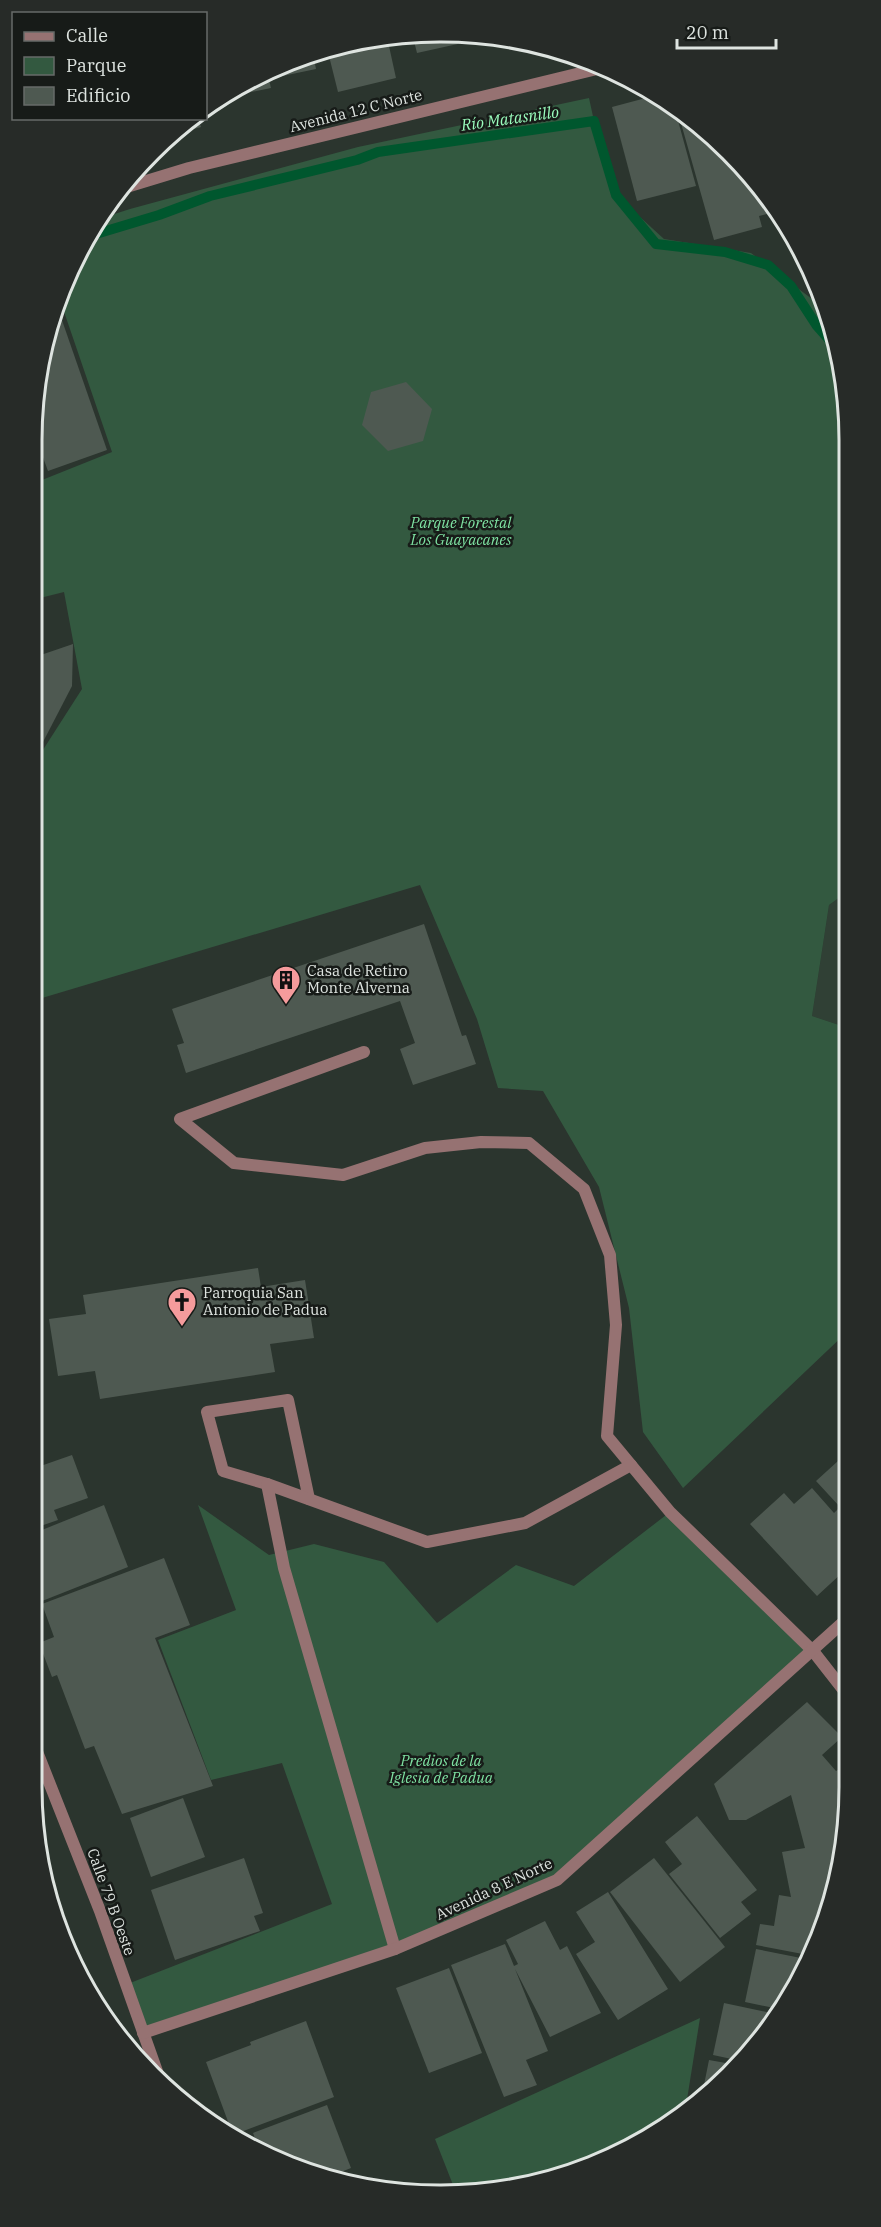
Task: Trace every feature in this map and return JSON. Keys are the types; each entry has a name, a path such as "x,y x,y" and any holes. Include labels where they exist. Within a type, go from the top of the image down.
{"street":[{"name":"Avenida 12 C Norte","path":"136,184 189,168 590,71"},
{"path":"364,1052 180,1119 234,1163 343,1175 425,1148 481,1142 529,1143 584,1189 610,1255 616,1325 607,1436 670,1512 813,1651 839,1684"},
{"path":"309,1499 288,1400 207,1412 223,1471 267,1484 427,1542 525,1523 631,1465"},
{"path":"267,1484 284,1568 395,1949"},
{"name":"Avenida 8 E Norte","path":"142,2034 395,1949 557,1880 839,1626"},
{"name":"Calle 79 B Oeste","path":"42,1764 100,1911 153,2062"}],"shaded area":[{"path":"839,898 839,1025 812,1016 829,905"}],"green space":[{"name":"Parque Forestal Los Guayacanes","path":"589,98 616,195 664,239 751,253 813,299 825,337 836,388 839,440 839,898 829,905 812,1016 839,1025 839,1340 683,1488 643,1432 629,1308 599,1187 543,1091 498,1088 477,1019 420,885 42,998 42,751 82,689 64,592 42,598 42,480 112,452 64,310 83,264 112,215 358,147"},
{"name":"Predios de la Iglesia de Padua","path":"198,1505 269,1555 314,1544 384,1562 437,1623 516,1565 574,1586 670,1512 813,1651 557,1880 395,1949 143,2033 125,1985 332,1904 282,1763 211,1780 158,1640 236,1610"},
{"path":"700,2018 687,2100 640,2132 593,2155 569,2164 518,2177 493,2182 453,2185 435,2139"}],"building":[{"path":"414,43 463,43 417,53"},
{"path":"389,45 396,78 338,92 330,58"},
{"path":"315,62 316,69 277,77"},
{"path":"269,81 271,88 244,93"},
{"path":"645,98 678,120 696,186 637,201 612,107"},
{"path":"681,122 722,159 768,214 759,216 762,227 714,240"},
{"path":"200,123 201,127 191,130"},
{"path":"61,318 107,450 48,471 42,455 45,388"},
{"path":"406,382 432,409 423,441 388,451 362,425 371,392"},
{"path":"73,644 72,686 42,742 42,655"},
{"name":"Casa de Retiro Monte Alverna","path":"424,924 462,1036 466,1035 476,1064 413,1085 400,1049 415,1043 400,1001 186,1073 177,1045 184,1043 172,1009"},
{"name":"Parroquia San Antonio de Padua","path":"258,1268 261,1287 305,1280 314,1338 270,1344 275,1372 100,1399 95,1371 58,1376 49,1319 86,1314 83,1295"},
{"path":"72,1455 88,1498 54,1510 58,1520 42,1526 42,1466"},
{"path":"839,1460 839,1506 816,1481"},
{"path":"812,1488 834,1513 839,1508 839,1576 817,1596 750,1524 784,1493 794,1504"},
{"path":"104,1505 128,1567 42,1601 42,1530"},
{"path":"164,1558 190,1625 155,1638 213,1786 122,1814 94,1746 85,1749 57,1675 52,1677 42,1651 42,1642 54,1637 42,1604"},
{"path":"807,1702 839,1734 839,1740 822,1755 836,1771 839,1769 836,1839 818,1915 802,1954 756,1945 760,1924 774,1926 779,1895 791,1897 782,1852 805,1848 791,1795 746,1820 729,1820 714,1784"},
{"path":"183,1798 205,1857 151,1877 130,1818"},
{"path":"697,1816 757,1890 741,1902 751,1914 720,1938 669,1874 682,1864 665,1842"},
{"path":"244,1858 263,1913 254,1916 260,1931 175,1960 151,1890"},
{"path":"654,1858 725,1947 680,1982 610,1892"},
{"path":"608,1892 668,1989 618,2020 576,1954 595,1942 576,1912"},
{"path":"545,1921 560,1950 567,1946 601,2013 550,2037 515,1969 548,2051 526,2060 537,2085 504,2097 451,1965 505,1944 514,1966 518,1964 506,1940"},
{"path":"756,1949 800,1958 772,2008 745,2002"},
{"path":"449,1968 482,2053 429,2073 396,1988"},
{"path":"724,2003 769,2012 731,2059 713,2055"},
{"path":"306,2021 334,2097 241,2132 229,2124 206,2062 251,2045 250,2042"},
{"path":"709,2060 727,2063 722,2068 704,2085"},
{"path":"327,2105 351,2168 341,2172 312,2164 255,2140 253,2133"}],"waterway":[{"name":"Río Matasnillo","path":"100,233 159,215 210,196 357,160 378,152 594,121 616,195 656,244 725,252 768,265 791,286 824,334"}],"place":[{"name":"Casa de Retiro Monte Alverna","path":"286,1006"},
{"name":"Parroquia San Antonio de Padua","path":"182,1328"}]}
